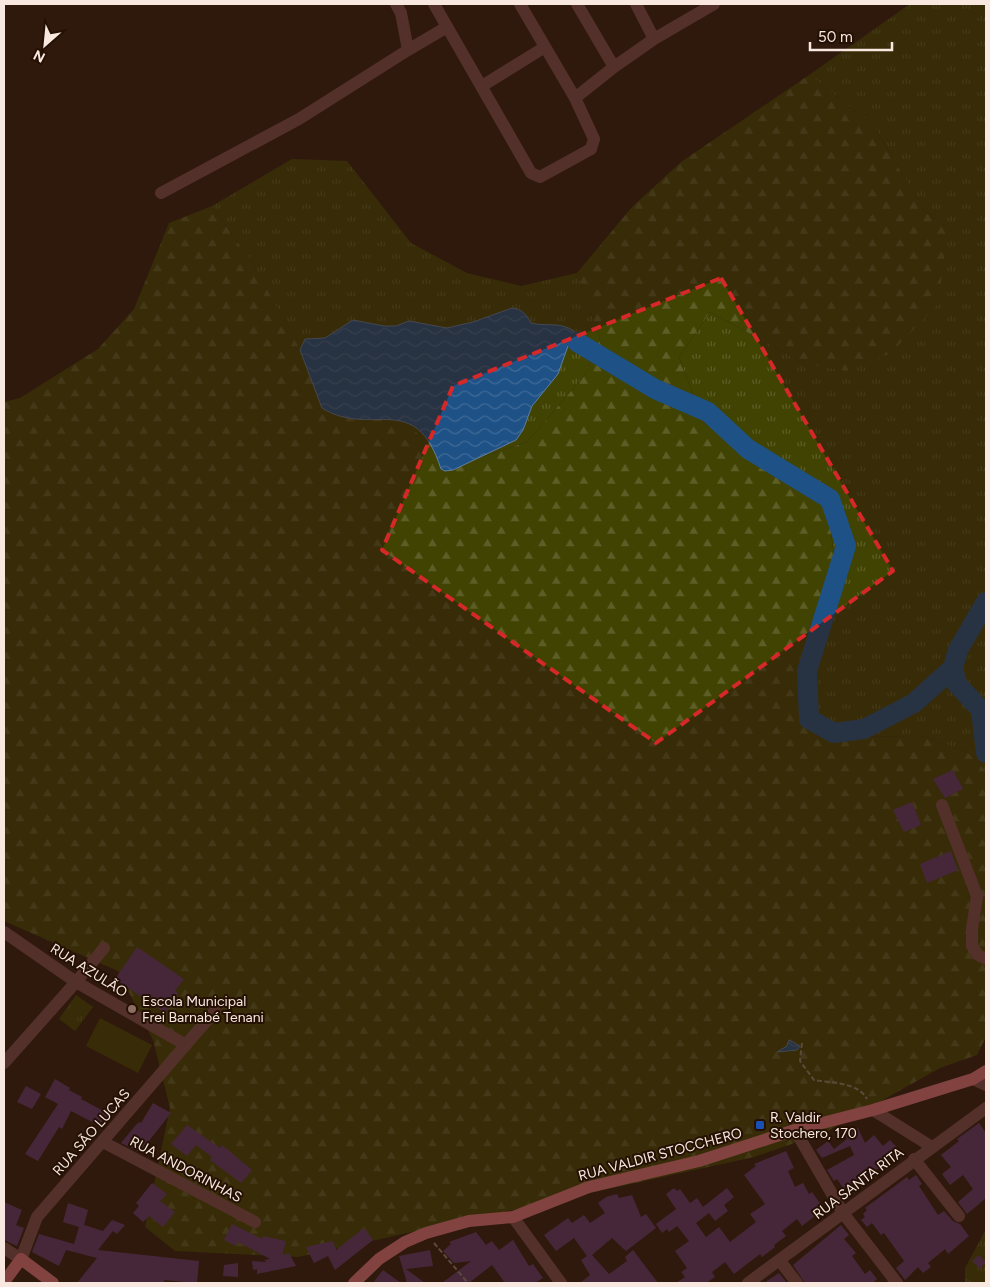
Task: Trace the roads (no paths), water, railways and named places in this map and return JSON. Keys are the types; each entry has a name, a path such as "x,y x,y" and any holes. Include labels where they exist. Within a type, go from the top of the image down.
{"main road":[{"name":"RUA VALDIR STOCCHERO","path":"354,1283 379,1260 398,1246 426,1233 469,1221 513,1217 589,1187 699,1161 795,1130 873,1110 973,1079 986,1071"},
{"name":"RUA SÃO LUCAS","path":"4,1282 21,1259"},
{"path":"21,1259 53,1283"}],"street":[{"path":"396,4 401,13 408,50"},
{"path":"434,4 531,173 540,177 591,149 594,139 575,98 520,4"},
{"path":"577,4 614,66"},
{"path":"636,4 654,38"},
{"path":"575,98 614,66 654,38 714,4"},
{"path":"162,193 298,119 447,27"},
{"path":"482,86 545,47"},
{"path":"942,805 977,896"},
{"path":"986,884 977,896 972,928 972,946 978,955 986,959"},
{"name":"RUA AZULÃO","path":"4,932 76,982 186,1045"},
{"path":"4,1063 104,948"},
{"name":"RUA SÃO LUCAS","path":"21,1259 38,1217 215,1011"},
{"path":"973,1079 986,1085"},
{"name":"RUA SANTA RITA","path":"748,1283 780,1261 914,1159 986,1108"},
{"path":"873,1110 932,1147"},
{"path":"795,1130 843,1213 897,1283"},
{"name":"RUA ANDORINHAS","path":"103,1142 255,1222"},
{"path":"914,1159 959,1216"},
{"path":"513,1217 561,1283"},
{"path":"4,1248 21,1259"},
{"path":"780,1261 797,1283"}],"water":[{"path":"512,308 523,312 531,323 558,325 574,331 577,342 568,346 558,374 532,406 523,430 516,440 453,470 445,471 441,469 430,444 418,430 405,422 340,416 322,408 300,350 305,339 325,338 353,320 384,326 396,326 409,321 447,328 473,322"},
{"path":"789,1040 800,1046 797,1050 777,1052 787,1046"}],"waterway":[{"path":"577,342 655,389 708,412 748,449 830,499 846,546 807,671 809,719 834,733 864,729 914,703 953,668"},
{"path":"986,602 958,650 953,668 957,684 981,710 986,753"}],"place":[{"name":"Escola Municipal Frei Barnabé Tenani","path":"132,1009"},
{"name":"R. Valdir Stochero, 170","path":"760,1125"}]}
